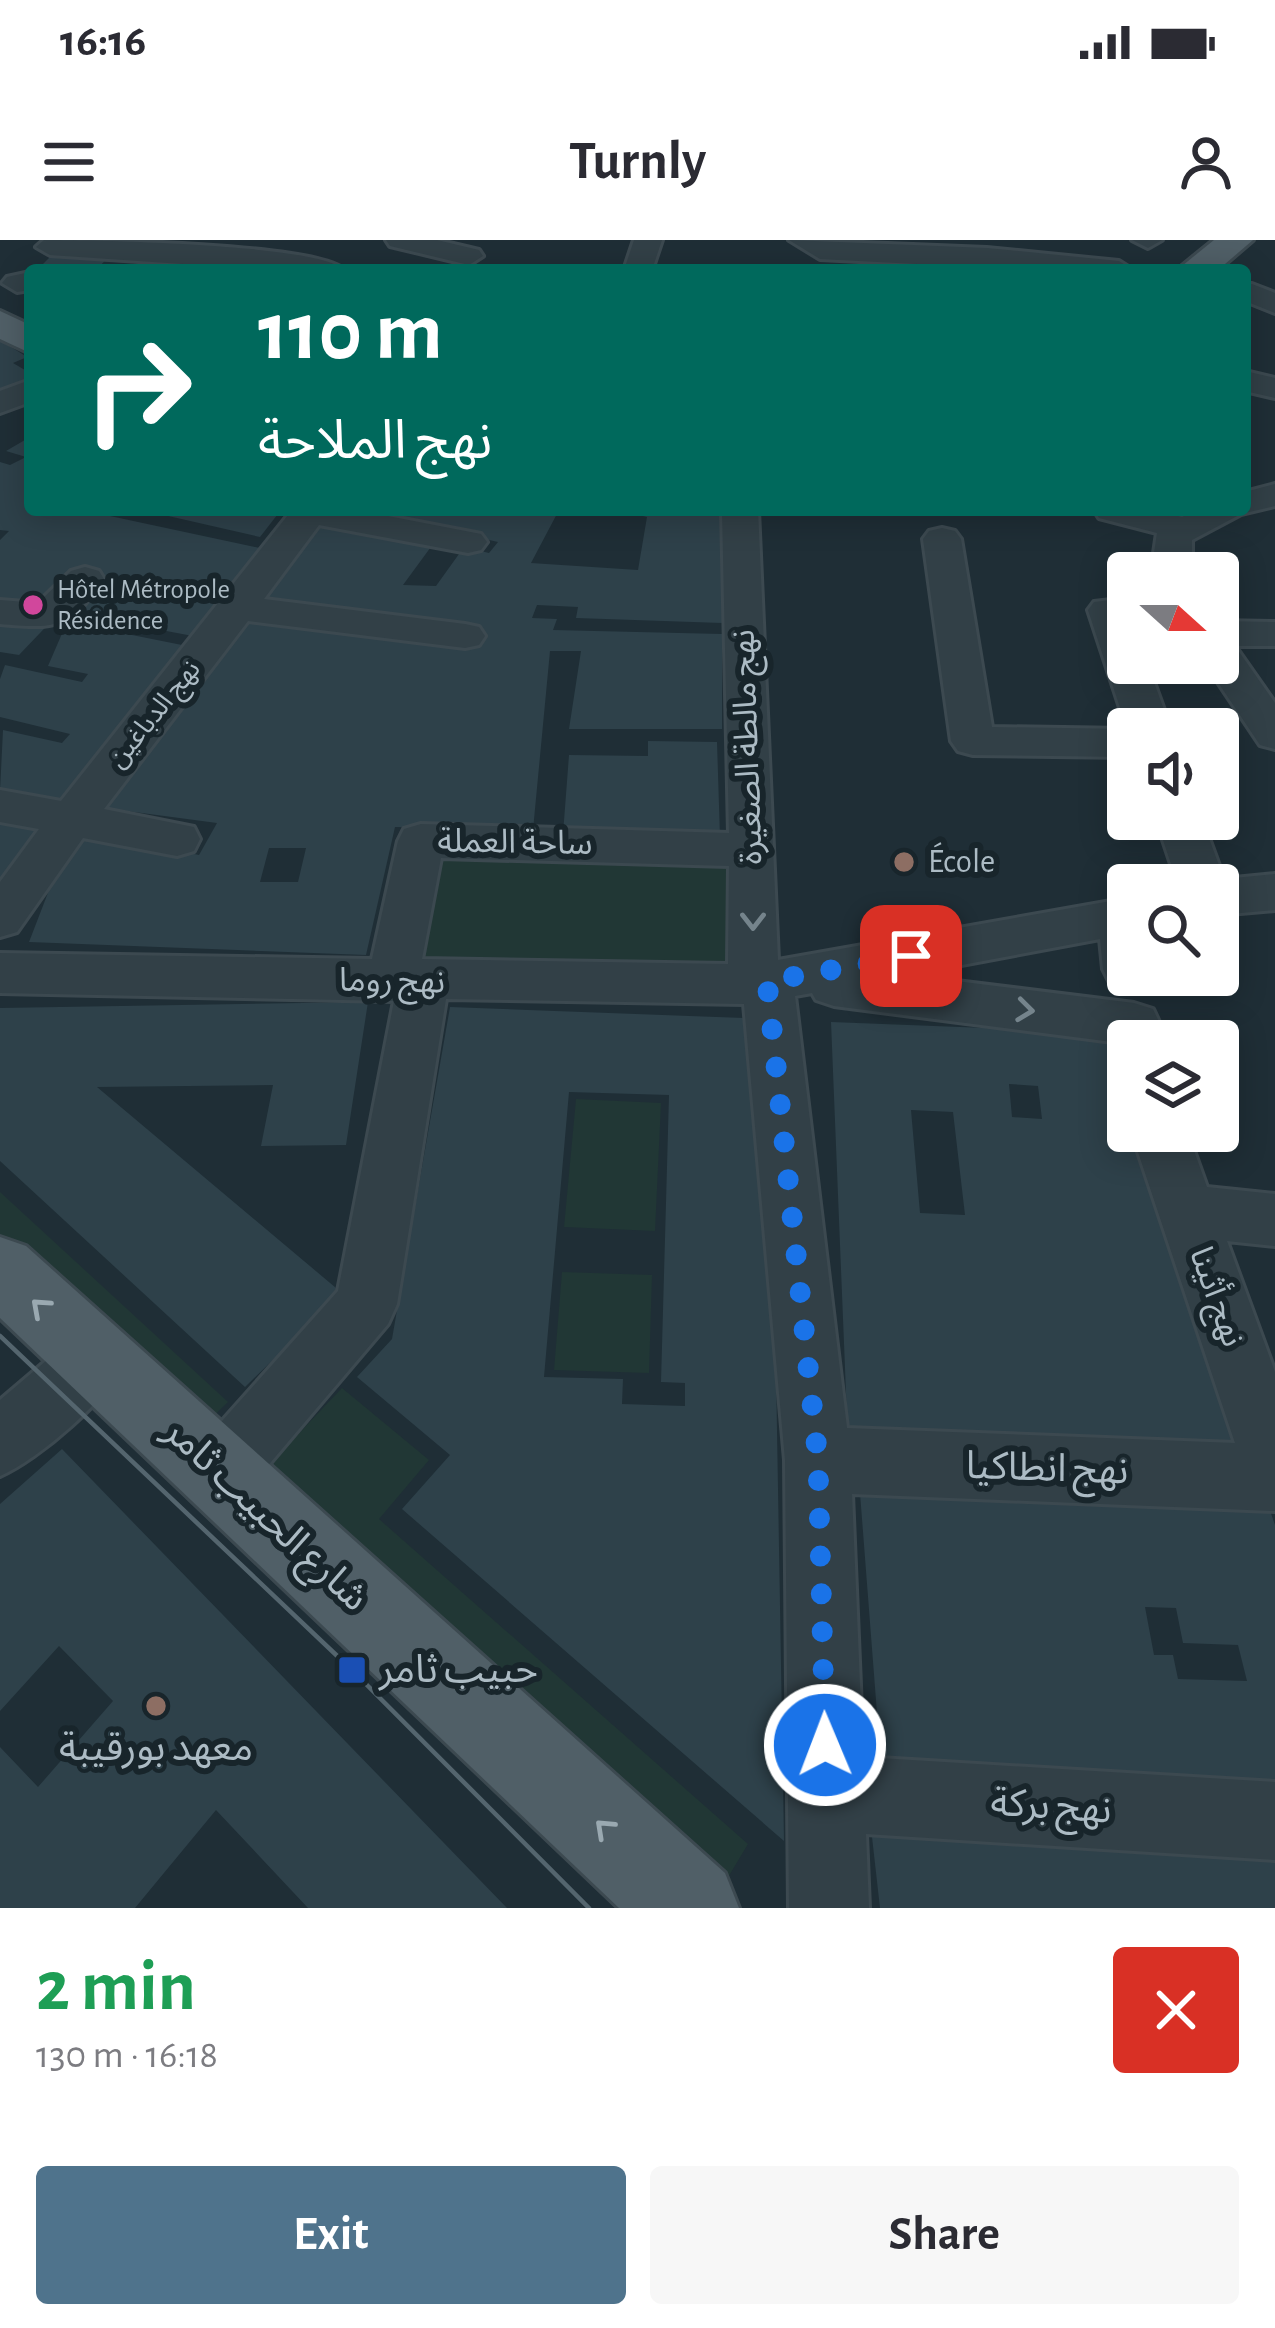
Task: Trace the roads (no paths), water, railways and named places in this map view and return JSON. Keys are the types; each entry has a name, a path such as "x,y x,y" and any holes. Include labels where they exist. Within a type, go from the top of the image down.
{"main road":[{"path":"1204,264 1237,240"},
{"name":"شارع الحبيب ثامر","path":"0,1270 690,1908"}],"street":[{"path":"400,240 467,255"},
{"path":"802,240 820,250 1052,264"},
{"path":"1121,264 1148,240"},
{"path":"50,247 231,256 288,264"},
{"path":"116,264 128,253"},
{"name":"نهج الدباغين","path":"0,919 68,820 240,608 306,516"},
{"path":"335,516 468,542"},
{"name":"نهج مالطة الصغيرة","path":"740,516 753,850 818,1460 829,1908"},
{"path":"1135,516 1184,529"},
{"path":"1175,552 1172,543 1184,529 1212,516"},
{"path":"942,539 973,741 1107,743"},
{"path":"0,612 48,616 85,579"},
{"path":"240,608 465,636"},
{"path":"1239,633 1275,634"},
{"path":"1239,682 1275,735"},
{"path":"0,806 178,839"},
{"name":"ساحة العملة","path":"408,982 421,841 753,850"},
{"path":"1239,896 1275,892"},
{"path":"768,982 1107,919"},
{"name":"نهج روما","path":"0,973 408,982 768,982"},
{"path":"220,1472 366,1304 408,982"},
{"path":"768,982 1132,1002"},
{"name":"نهج أثينا","path":"1166,1152 1275,1463"},
{"path":"1185,1211 1275,1220"},
{"path":"0,1443 96,1358"},
{"name":"نهج انطاكيا","path":"818,1460 1275,1478"},
{"name":"نهج بركة","path":"826,1793 1275,1821"}],"tram line":[{"path":"0,1336 352,1670 589,1908"}],"place":[{"name":"Hôtel Métropole Résidence","path":"33,605"},
{"name":"École","path":"904,862"},
{"name":"حبيب ثامر","path":"352,1670"},
{"name":"معهد بورقيبة","path":"156,1706"}]}
